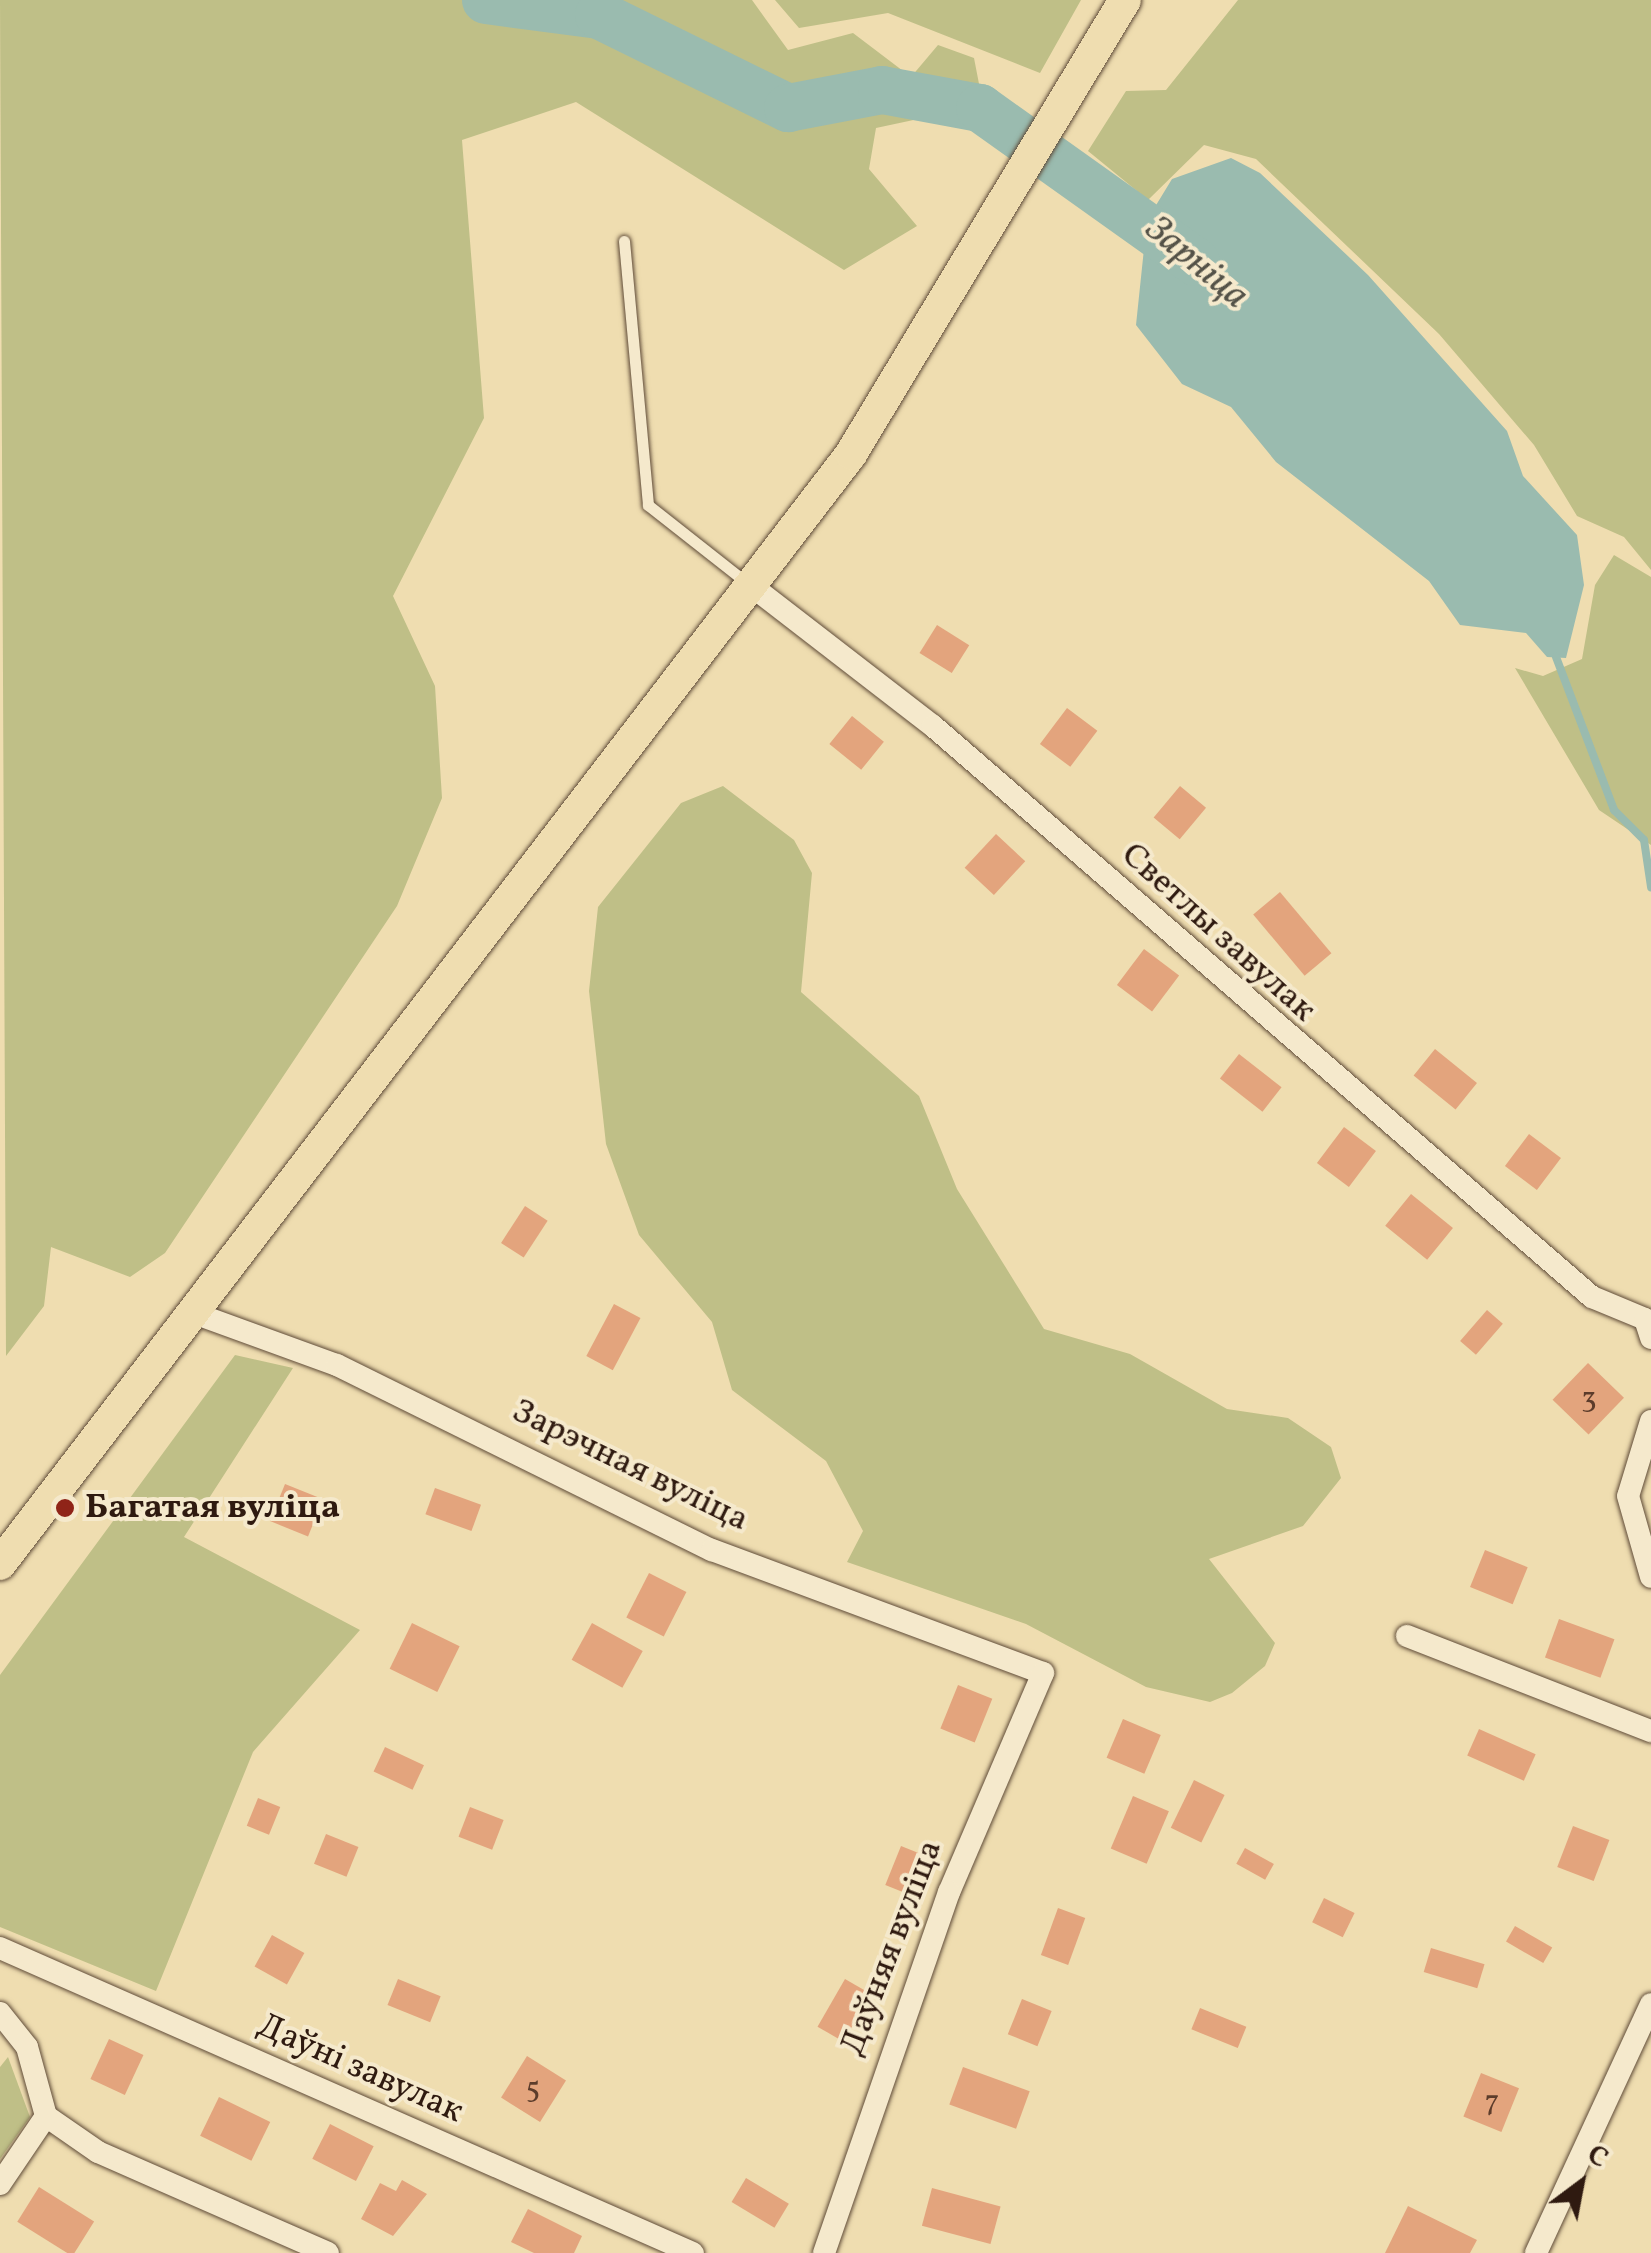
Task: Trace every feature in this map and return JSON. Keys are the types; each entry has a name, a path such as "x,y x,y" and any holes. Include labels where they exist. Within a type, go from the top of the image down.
{"main road":[{"path":"0,1564 754,587 883,405 1125,0"}],"street":[{"name":"Светлы завулак","path":"754,587 806,625 1592,1297 1648,1328"},
{"name":"Зарэчная вуліца","path":"191,1312 354,1373 712,1550 1043,1673"},
{"path":"1651,1421 1628,1496 1651,1577"},
{"path":"1407,1636 1651,1731"},
{"name":"Даўняя вуліца","path":"824,2253 949,1892 1043,1673"},
{"name":"Даўні завулак","path":"0,1948 693,2253"},
{"path":"1536,2253 1651,2004"},
{"path":"0,2014 27,2046 46,2116 98,2152 328,2253"},
{"path":"0,2184 46,2116"}],"lane":[{"path":"624,241 648,505 754,587"}],"green space":[{"path":"0,0 752,0 788,50 853,33 911,77 938,45 974,58 980,89 951,112 876,128 869,169 917,226 844,270 576,102 462,140 484,418 393,596 435,686 442,798 397,906 165,1253 130,1277 51,1247 44,1306 6,1356"},
{"path":"775,0 1081,0 1040,73 888,13 799,28"},
{"path":"1238,0 1651,0 1651,570 1624,537 1577,516 1534,445 1439,334 1256,159 1204,145 1148,200 1088,151 1126,91 1166,90"},
{"path":"1614,555 1651,577 1651,845 1599,810 1515,668 1543,676 1582,659 1595,585"},
{"path":"723,786 794,840 812,873 801,992 919,1096 957,1189 1044,1329 1130,1354 1227,1409 1288,1418 1331,1447 1341,1478 1303,1526 1209,1559 1275,1643 1265,1666 1232,1693 1210,1702 1146,1687 1026,1624 847,1562 863,1531 826,1461 732,1390 712,1322 639,1235 606,1144 589,991 598,907 681,803"},
{"path":"235,1355 293,1368 184,1537 360,1630 253,1752 156,1991 0,1927 0,1675"},
{"path":"8,2057 30,2117 0,2159 0,2067"}],"water":[{"path":"1231,158 1260,173 1368,275 1507,431 1523,476 1577,535 1584,585 1566,658 1547,657 1526,633 1460,625 1429,581 1276,462 1231,407 1182,384 1136,325 1147,220 1172,179"}],"building":[{"path":"937,625 969,645 952,673 920,653"},
{"path":"1067,708 1097,731 1070,767 1040,744"},
{"path":"852,716 884,742 861,770 829,744"},
{"path":"1180,786 1206,808 1180,839 1154,817"},
{"path":"996,834 1025,861 994,895 965,868"},
{"path":"1280,892 1331,953 1305,976 1253,914"},
{"path":"1144,949 1179,975 1152,1011 1117,985"},
{"path":"1435,1049 1477,1083 1456,1109 1414,1075"},
{"path":"1239,1054 1282,1087 1262,1112 1220,1078"},
{"path":"1344,1127 1376,1151 1349,1187 1317,1163"},
{"path":"1529,1134 1561,1158 1537,1190 1505,1166"},
{"path":"1411,1194 1453,1228 1427,1260 1385,1226"},
{"path":"525,1206 548,1221 524,1258 501,1243"},
{"path":"614,1304 640,1318 613,1370 586,1356"},
{"path":"1487,1310 1503,1324 1476,1355 1460,1341"},
{"path":"1588,1363 1624,1398 1589,1434 1553,1400"},
{"path":"285,1484 323,1499 308,1536 270,1521"},
{"path":"435,1488 481,1505 471,1531 425,1514"},
{"path":"1485,1550 1528,1567 1513,1604 1470,1587"},
{"path":"649,1573 686,1592 664,1637 626,1618"},
{"path":"1559,1619 1614,1639 1600,1678 1545,1658"},
{"path":"412,1623 460,1646 437,1692 390,1669"},
{"path":"592,1623 643,1651 622,1688 572,1660"},
{"path":"958,1685 992,1699 975,1742 940,1729"},
{"path":"1123,1719 1161,1735 1144,1774 1107,1758"},
{"path":"1479,1729 1536,1754 1524,1781 1467,1755"},
{"path":"385,1747 424,1765 413,1790 374,1771"},
{"path":"1194,1780 1225,1795 1201,1843 1171,1828"},
{"path":"1133,1796 1169,1811 1147,1864 1111,1848"},
{"path":"258,1798 280,1807 269,1835 247,1826"},
{"path":"470,1807 504,1820 492,1850 459,1837"},
{"path":"1573,1826 1609,1840 1594,1881 1557,1867"},
{"path":"326,1834 358,1847 346,1877 314,1864"},
{"path":"901,1846 930,1858 914,1897 885,1885"},
{"path":"1245,1848 1274,1864 1265,1880 1236,1864"},
{"path":"1324,1898 1355,1913 1343,1937 1312,1922"},
{"path":"1058,1908 1085,1918 1068,1965 1041,1955"},
{"path":"1515,1926 1552,1948 1543,1963 1506,1942"},
{"path":"272,1935 304,1953 287,1984 255,1966"},
{"path":"1431,1948 1485,1964 1477,1988 1424,1972"},
{"path":"398,1979 441,1996 430,2022 388,2005"},
{"path":"845,1979 871,1994 843,2042 818,2027"},
{"path":"1022,1999 1052,2011 1037,2046 1008,2034"},
{"path":"1200,2008 1246,2027 1238,2048 1191,2029"},
{"path":"109,2039 143,2055 125,2095 90,2079"},
{"path":"527,2056 566,2080 540,2122 501,2098"},
{"path":"963,2067 1030,2091 1016,2129 949,2105"},
{"path":"1481,2073 1519,2088 1501,2132 1463,2117"},
{"path":"219,2097 270,2122 251,2161 200,2136"},
{"path":"330,2124 374,2146 356,2181 312,2159"},
{"path":"746,2178 789,2204 774,2228 732,2202"},
{"path":"402,2180 427,2194 393,2236 361,2219 380,2183 396,2191"},
{"path":"39,2187 94,2221 74,2253 67,2253 17,2222"},
{"path":"932,2188 1001,2206 990,2244 922,2226"},
{"path":"1408,2206 1477,2240 1470,2253 1385,2253"},
{"path":"528,2209 582,2236 574,2253 534,2253 511,2242"}],"waterway":[{"name":"Зарніца","path":"486,0 599,15 788,108 882,90 980,108 1196,262"},
{"name":"Зарніца","path":"1556,657 1614,810 1644,840 1651,887"}],"place":[{"name":"Багатая вуліца","path":"65,1508"}]}
